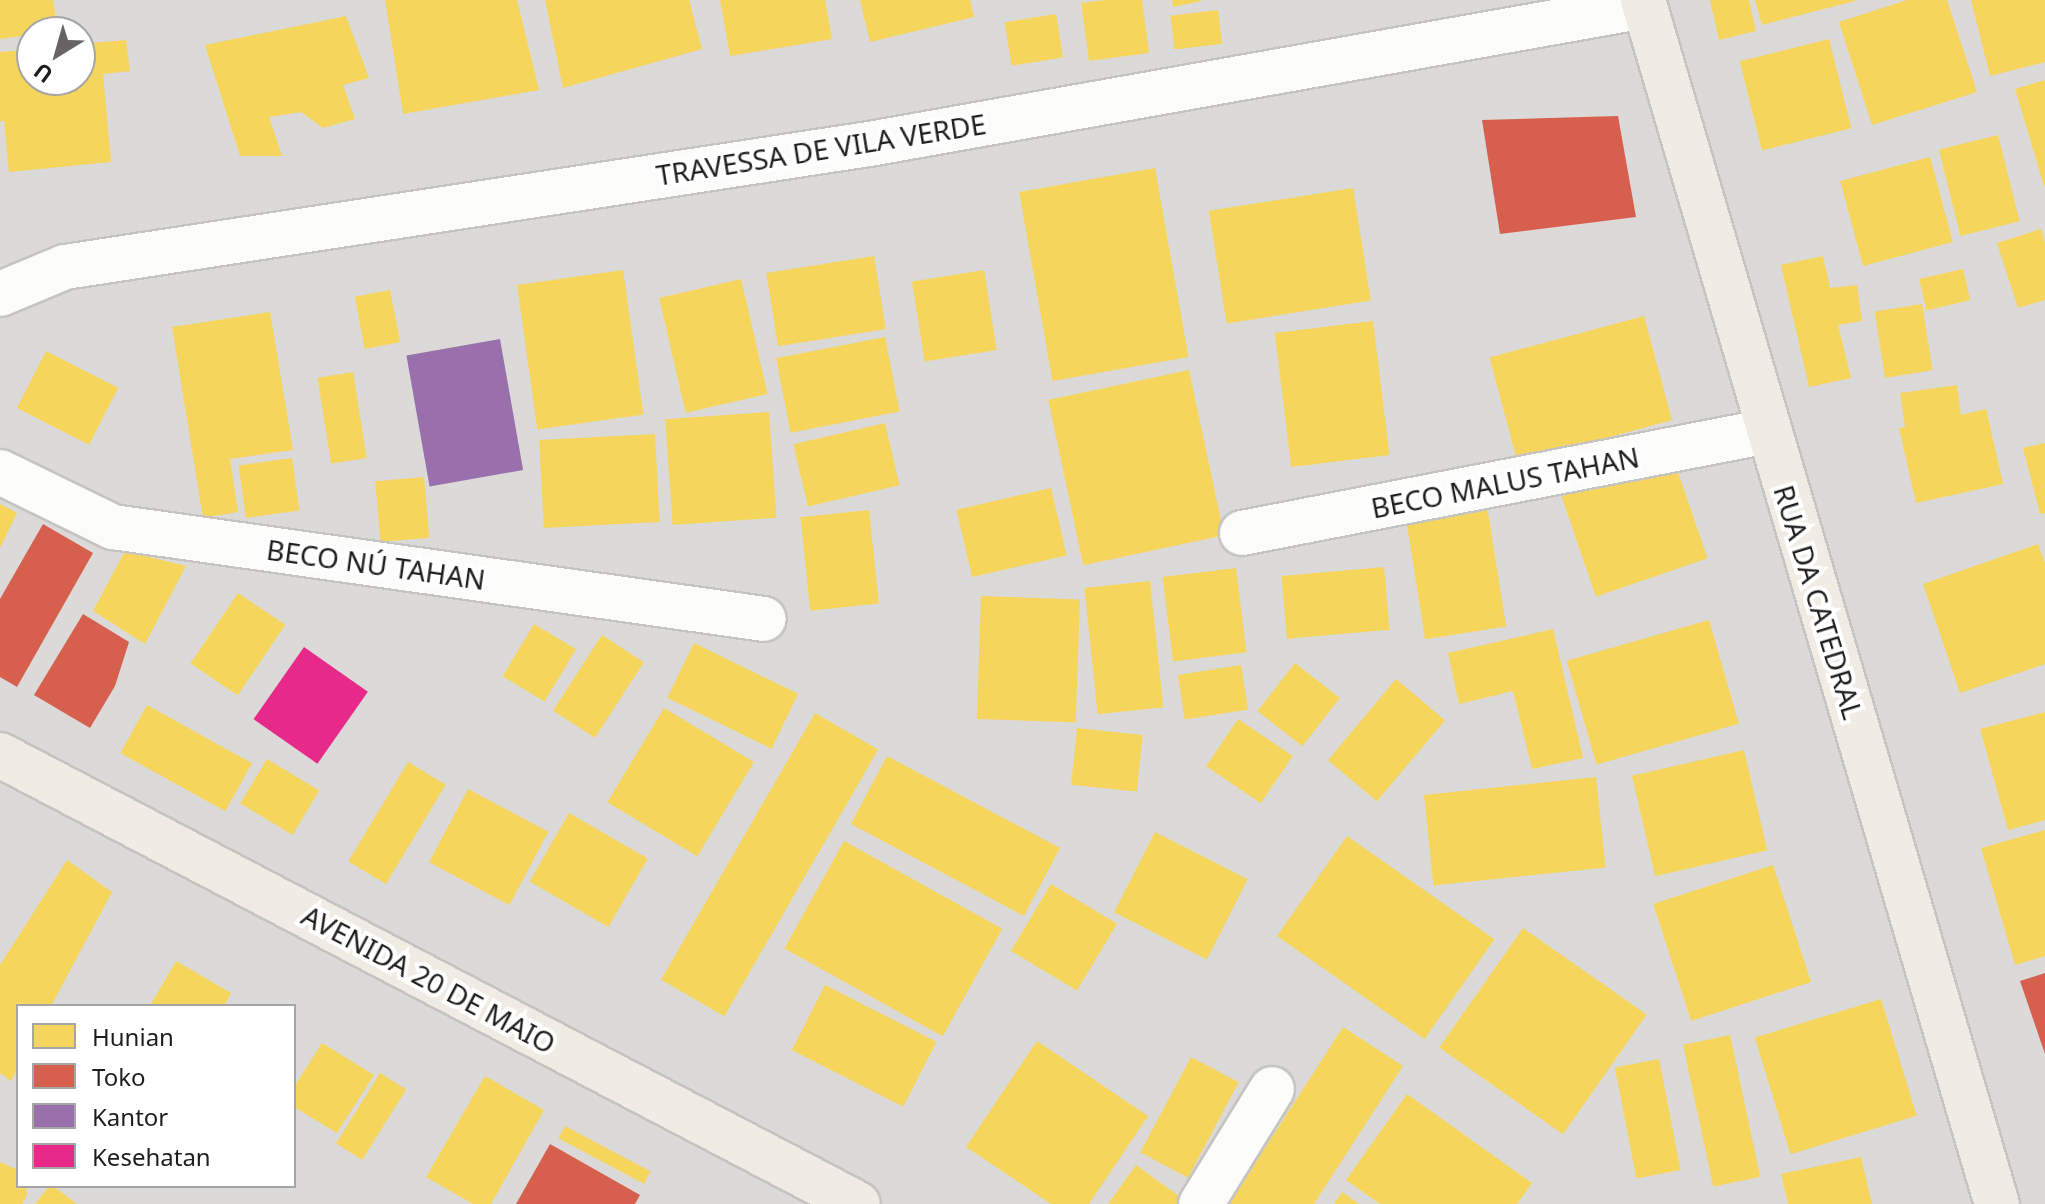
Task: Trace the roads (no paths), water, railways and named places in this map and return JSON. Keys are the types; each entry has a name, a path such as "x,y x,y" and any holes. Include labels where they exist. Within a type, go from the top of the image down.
{"main road":[{"name":"RUA DA CATEDRAL","path":"1644,3 1997,1204"},
{"name":"AVENIDA 20 DE MAIO","path":"0,755 858,1204"}],"street":[{"name":"TRAVESSA DE VILA VERDE","path":"0,294 65,267 875,143 1644,3"},
{"name":"BECO MALUS TAHAN","path":"1242,533 1768,431"},
{"name":"BECO NÚ TAHAN","path":"0,472 113,527 764,619"},
{"path":"1201,1204 1272,1089"}]}
